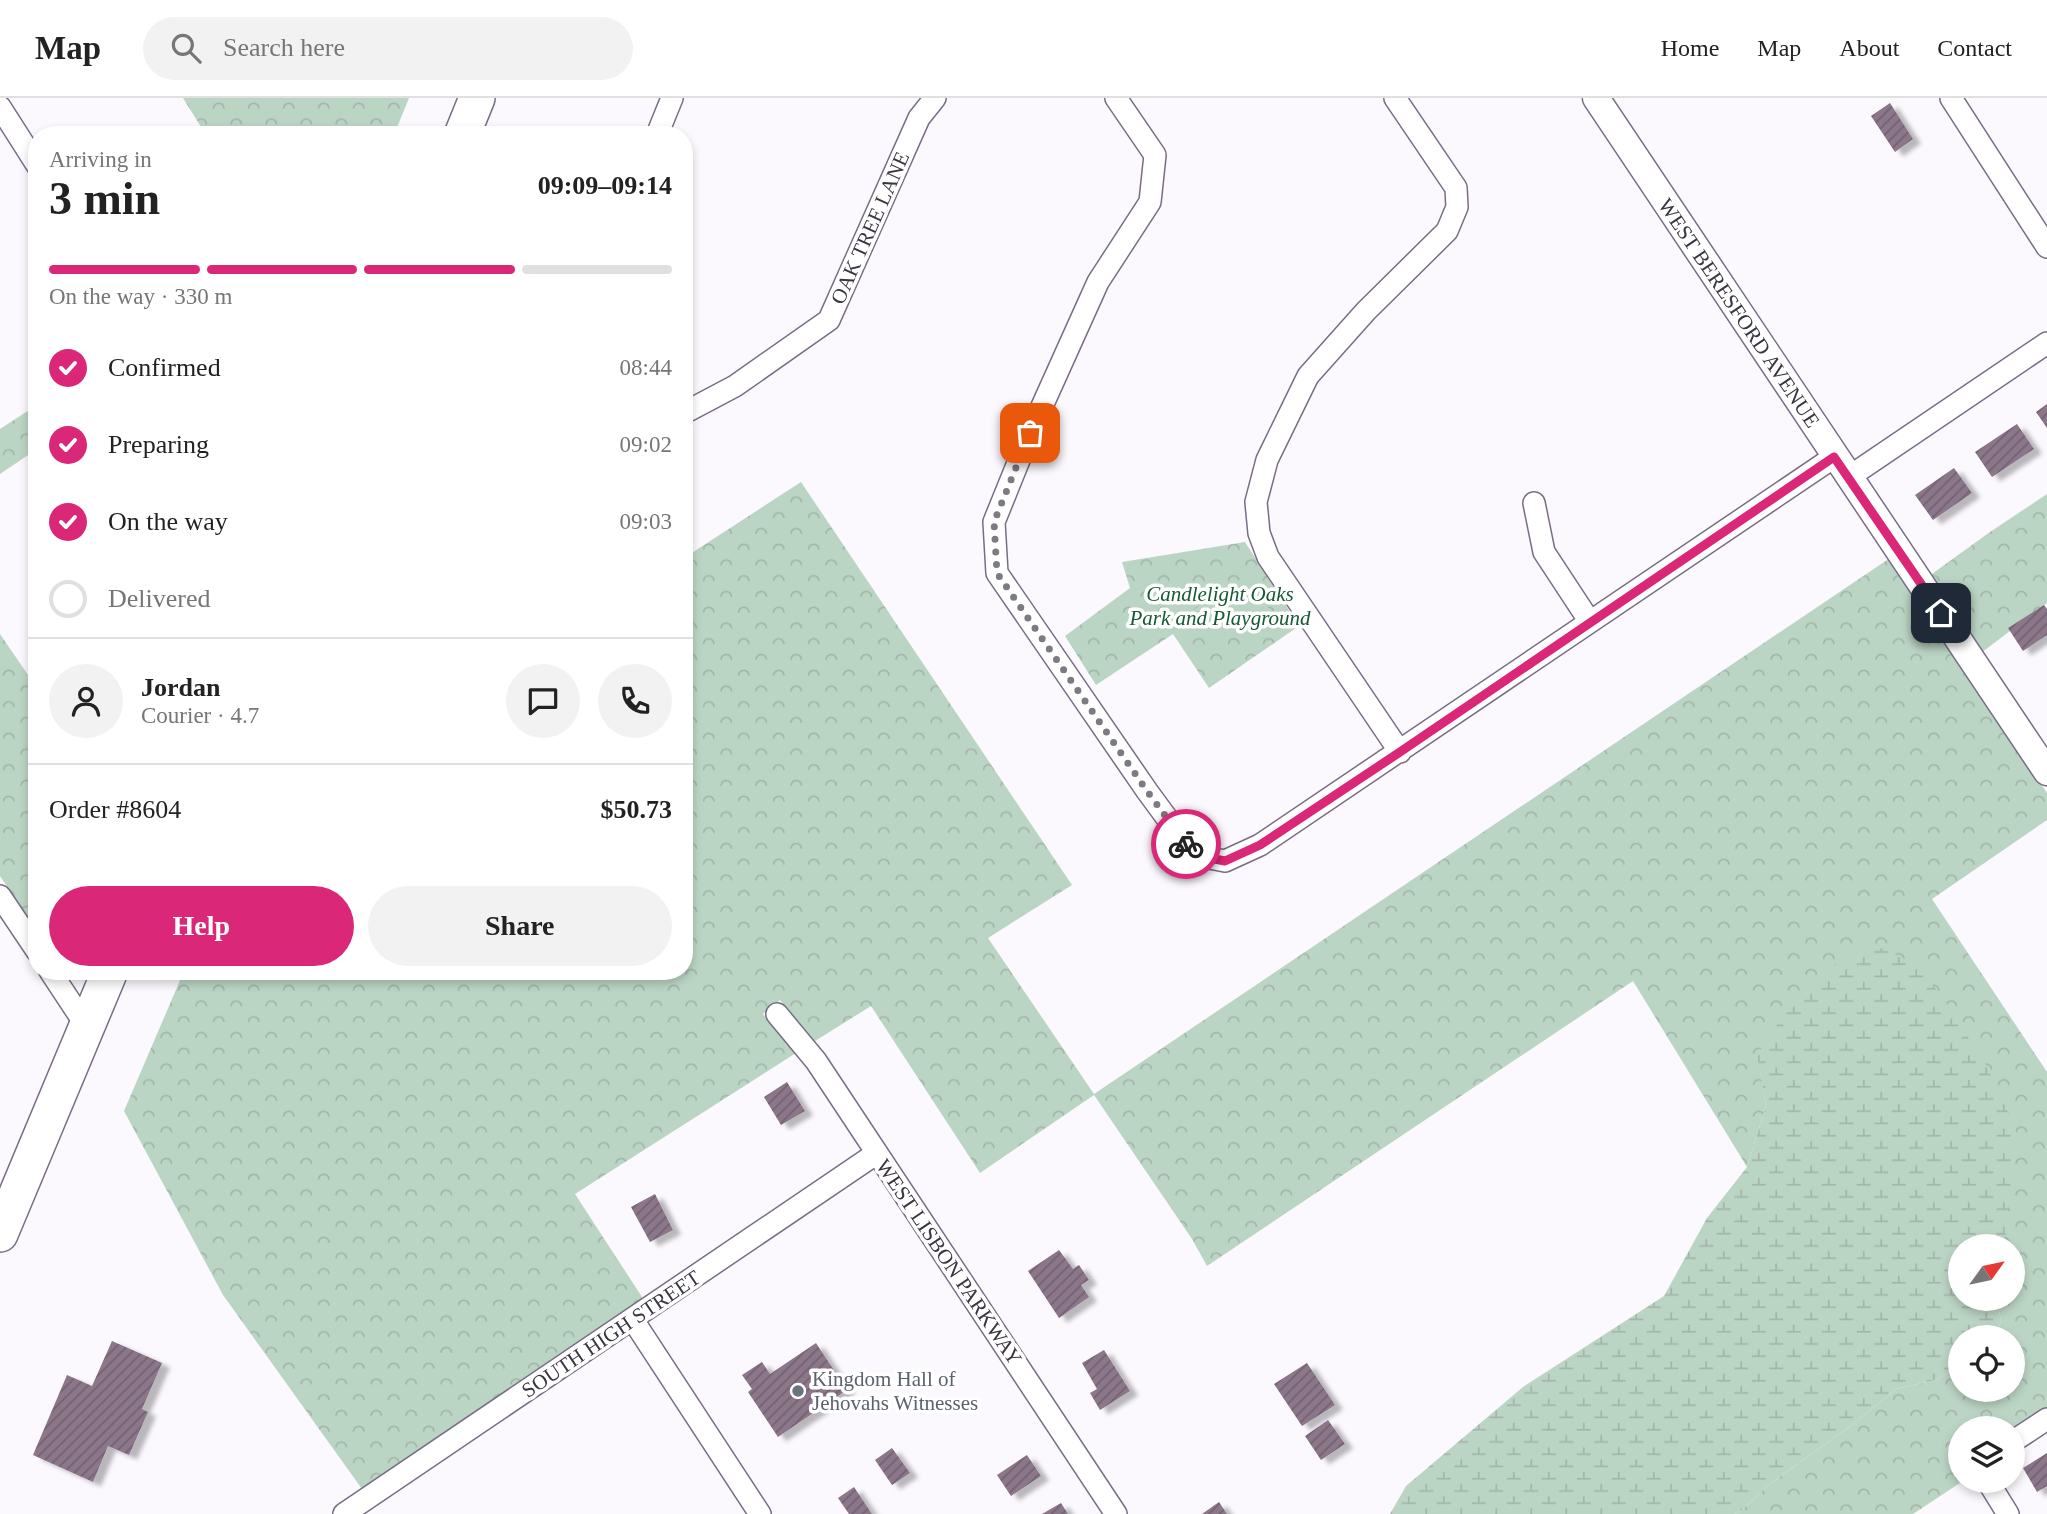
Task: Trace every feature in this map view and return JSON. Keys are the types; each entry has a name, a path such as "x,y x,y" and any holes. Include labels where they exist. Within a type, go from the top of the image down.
{"highway":[{"path":"466,126 477,98"},
{"path":"0,1234 106,980"}],"street":[{"path":"661,126 672,98"},
{"name":"OAK TREE LANE","path":"693,408 735,386 829,320 919,117 935,98"},
{"path":"1116,98 1155,155 1150,202 1098,282 1030,433 994,522 997,573 1139,780 1194,855 1225,861 1260,845 1590,622 2047,343"},
{"path":"1395,98 1456,188 1457,207 1447,231 1366,311 1308,376 1267,460 1256,502 1259,533 1268,557 1400,752"},
{"name":"WEST BERESFORD AVENUE","path":"1595,98 2047,772"},
{"path":"1951,98 2047,247"},
{"path":"3,116 28,152"},
{"path":"1534,503 1544,552 1590,622"},
{"path":"0,896 28,938"},
{"path":"56,980 87,1027"},
{"name":"WEST LISBON PARKWAY","path":"777,1014 816,1061 1116,1514"},
{"name":"SOUTH HIGH STREET","path":"344,1514 877,1153"},
{"path":"633,1320 760,1514"},
{"path":"2025,1433 2047,1419"},
{"path":"1995,1493 2008,1514"}],"green space":[{"path":"183,98 409,98 398,126 200,126"},
{"path":"28,411 28,455 0,474 0,429"},
{"path":"801,482 1072,885 988,938 1094,1094 1890,558 2047,793 2047,820 1932,899 2047,1072 2047,1407 2025,1422 2025,1416 1948,1416 1948,1491 1913,1514 1734,1514 1896,1389 1935,1380 1948,1373 1948,1402 2025,1402 2025,1325 2000,1325 1999,1311 2025,1311 2025,1234 1998,1234 1758,1056 1766,1106 1747,1167 1633,981 1207,1266 1192,1239 1094,1095 980,1173 871,1006 815,1041 780,1000 763,1014 796,1053 575,1194 644,1300 362,1489 223,1295 124,1111 180,980 693,980 693,552"},
{"path":"2047,494 2047,603 1981,653 1929,576"},
{"name":"Candlelight Oaks Park and Playground","path":"1245,542 1299,626 1209,688 1173,634 1096,685 1065,636 1130,588 1122,562"},
{"path":"1247,575 1271,612 1214,649 1190,612"},
{"path":"0,634 28,675 28,918 0,876"},
{"path":"1882,948 1917,965 1942,997 1986,1065 2016,1129 2006,1234 1948,1234 1948,1311 1999,1311 2000,1325 1948,1325 1948,1373 1935,1380 1896,1389 1734,1514 1390,1514 1406,1486 1523,1387 1664,1296 1707,1218 1747,1167 1766,1106 1757,1055 1796,996 1844,957"}],"building":[{"path":"1890,103 1913,139 1895,152 1871,116"},
{"path":"2047,404 2047,428 2036,412"},
{"path":"2017,424 2034,449 1992,477 1975,452"},
{"path":"1954,468 1972,493 1933,520 1915,495"},
{"path":"2044,605 2047,609 2047,635 2023,651 2008,628"},
{"path":"787,1082 805,1111 781,1125 764,1097"},
{"path":"655,1194 673,1230 650,1242 631,1207"},
{"path":"1059,1250 1073,1269 1079,1265 1089,1280 1081,1285 1089,1297 1059,1318 1028,1271"},
{"path":"112,1341 162,1363 142,1409 148,1412 129,1455 108,1446 93,1482 33,1455 67,1375 92,1386"},
{"name":"Kingdom Hall of Jehovahs Witnesses","path":"816,1343 847,1390 778,1437 748,1392 752,1389 742,1375 762,1362 770,1374"},
{"path":"1104,1350 1130,1391 1100,1410 1090,1393 1097,1389 1082,1363"},
{"path":"1307,1363 1335,1405 1302,1426 1274,1384"},
{"path":"1328,1420 1345,1444 1321,1460 1305,1436"},
{"path":"892,1448 910,1473 892,1485 875,1460"},
{"path":"2047,1453 2047,1486 2037,1492 2025,1467"},
{"path":"1027,1455 1041,1476 1011,1496 997,1475"},
{"path":"854,1487 872,1514 849,1514 838,1498"},
{"path":"1219,1502 1227,1514 1202,1514"},
{"path":"1061,1503 1068,1514 1042,1514"}],"way so far":[{"path":"1030,433 994,522 997,573 1186,844"}],"place":[{"name":"Kingdom Hall of Jehovahs Witnesses","path":"798,1391"}],"route":[{"path":"1186,844 1194,855 1225,861 1260,845 1834,457 1941,613"}]}
